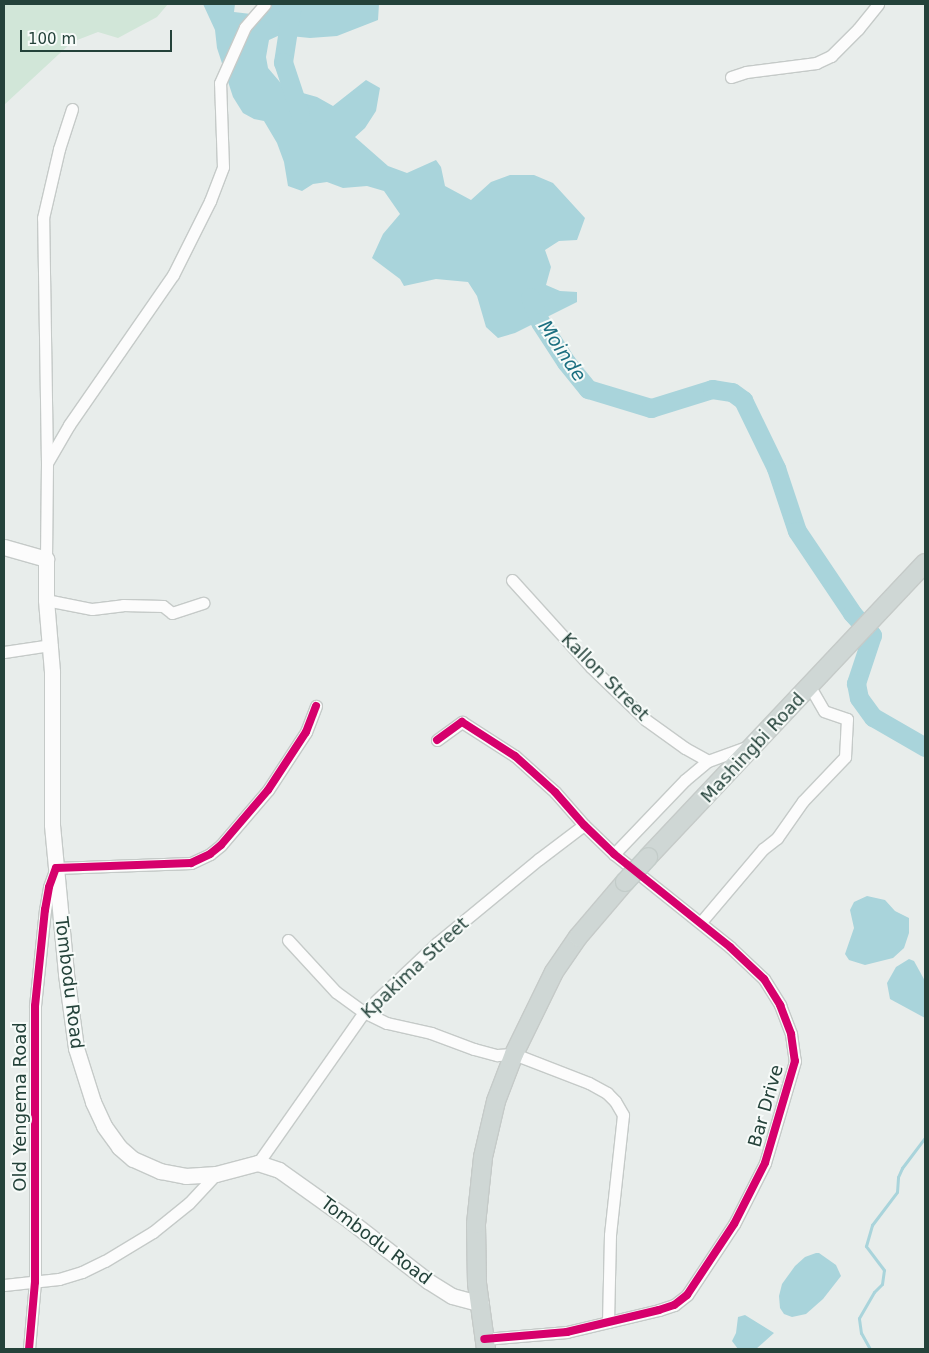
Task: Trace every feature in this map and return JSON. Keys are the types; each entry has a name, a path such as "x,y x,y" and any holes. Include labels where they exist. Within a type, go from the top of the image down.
{"main road":[{"path":"4,547 46,559"},
{"name":"Tombodu Road","path":"46,559 46,600 50,646 52,825 66,974 76,1048 93,1102 104,1126 118,1146 133,1159 160,1171 186,1176 216,1174 258,1163 279,1170 349,1220 428,1281 452,1296 481,1304"},
{"name":"Mashingbi Road","path":"514,1054 532,1013 565,956 625,882 857,637 925,562"},
{"path":"485,1344 477,1283 476,1224 483,1157 496,1102 514,1054"}],"street":[{"path":"47,463 69,425 173,275 206,210 223,167 220,83 245,27 265,4"},
{"path":"731,77 746,72 816,63 831,56 858,29 878,4"},
{"path":"46,559 47,463 43,218 59,148 72,109"},
{"name":"Kallon Street","path":"512,580 591,667 646,720 685,748 708,761"},
{"path":"46,600 92,608 123,605 163,606 172,613 203,603"},
{"path":"4,652 50,646"},
{"path":"701,922 763,849 778,838 803,801 845,757 847,719 824,711 810,687"},
{"path":"56,868 191,863 210,854 221,845 268,790 306,732 316,706"},
{"name":"Bar Drive","path":"437,740 462,722 515,756 555,792 584,825 614,854 701,922 764,980 780,1005 791,1034 794,1061 765,1163 734,1224 687,1295 674,1305 567,1332 485,1344"},
{"path":"614,854 685,780 708,761 754,745"},
{"name":"Kpakima Street","path":"258,1163 364,1012 437,944 518,876 584,825"},
{"name":"Old Yengema Road","path":"29,1349 35,1282 35,1006 45,910 49,887 56,868"},
{"path":"288,940 336,992 364,1012 387,1023 431,1034 474,1049 497,1055 514,1054 588,1083 607,1093 620,1107 623,1115 610,1235 608,1322"},
{"path":"4,1285 58,1279 82,1272 128,1248 189,1204 216,1174"}],"green space":[{"path":"4,4 168,4 157,17 118,38 98,32 72,42 4,105"}],"water":[{"path":"203,4 235,4 234,12 251,14 260,4 379,4 378,20 337,36 310,38 280,35 269,40 266,57 268,68 285,88 317,97 333,106 366,80 380,88 376,111 365,128 355,137 388,166 407,173 436,160 441,167 445,186 471,200 491,182 510,175 534,175 553,183 585,218 577,240 559,241 545,250 551,267 546,285 560,291 577,292 577,302 515,333 498,338 486,327 477,296 468,282 436,279 404,286 400,279 372,258 383,234 400,214 384,191 367,186 343,188 327,182 313,184 302,191 288,186 284,162 277,143 264,121 254,119 243,113 233,97 217,48 215,30"},
{"path":"867,896 885,900 895,911 909,918 909,933 904,948 893,958 865,965 849,960 845,954 854,928 850,910 854,902"},
{"path":"909,959 914,961 925,981 925,1018 890,999 887,983 896,967"},
{"path":"819,1253 836,1265 841,1276 823,1299 806,1314 792,1317 784,1314 780,1308 779,1296 782,1284 795,1266 805,1257"},
{"path":"745,1315 774,1333 756,1349 738,1349 732,1341 736,1333 738,1317"}],"waterway":[{"name":"Moinde","path":"286,4 291,10 283,62 300,113"},
{"name":"Moinde","path":"530,297 540,322 566,362 588,389 651,408 712,389 732,392 743,400 776,468 797,531 852,613 872,635 856,683 859,698 873,717 925,747"},
{"path":"870,1349 861,1333 859,1318 874,1292 882,1284 884,1270 866,1246 872,1225 897,1192 898,1177 902,1168 925,1137"}],"cycle path":[{"path":"29,1349 35,1282 35,1006 45,910 49,887 56,868 191,863 210,854 221,845 268,790 306,732 316,706"},
{"path":"437,740 462,722 515,756 555,792 584,825 614,854 730,947 764,979 780,1005 791,1034 795,1061 765,1163 734,1224 687,1295 674,1305 659,1310 567,1332 484,1339"}]}
